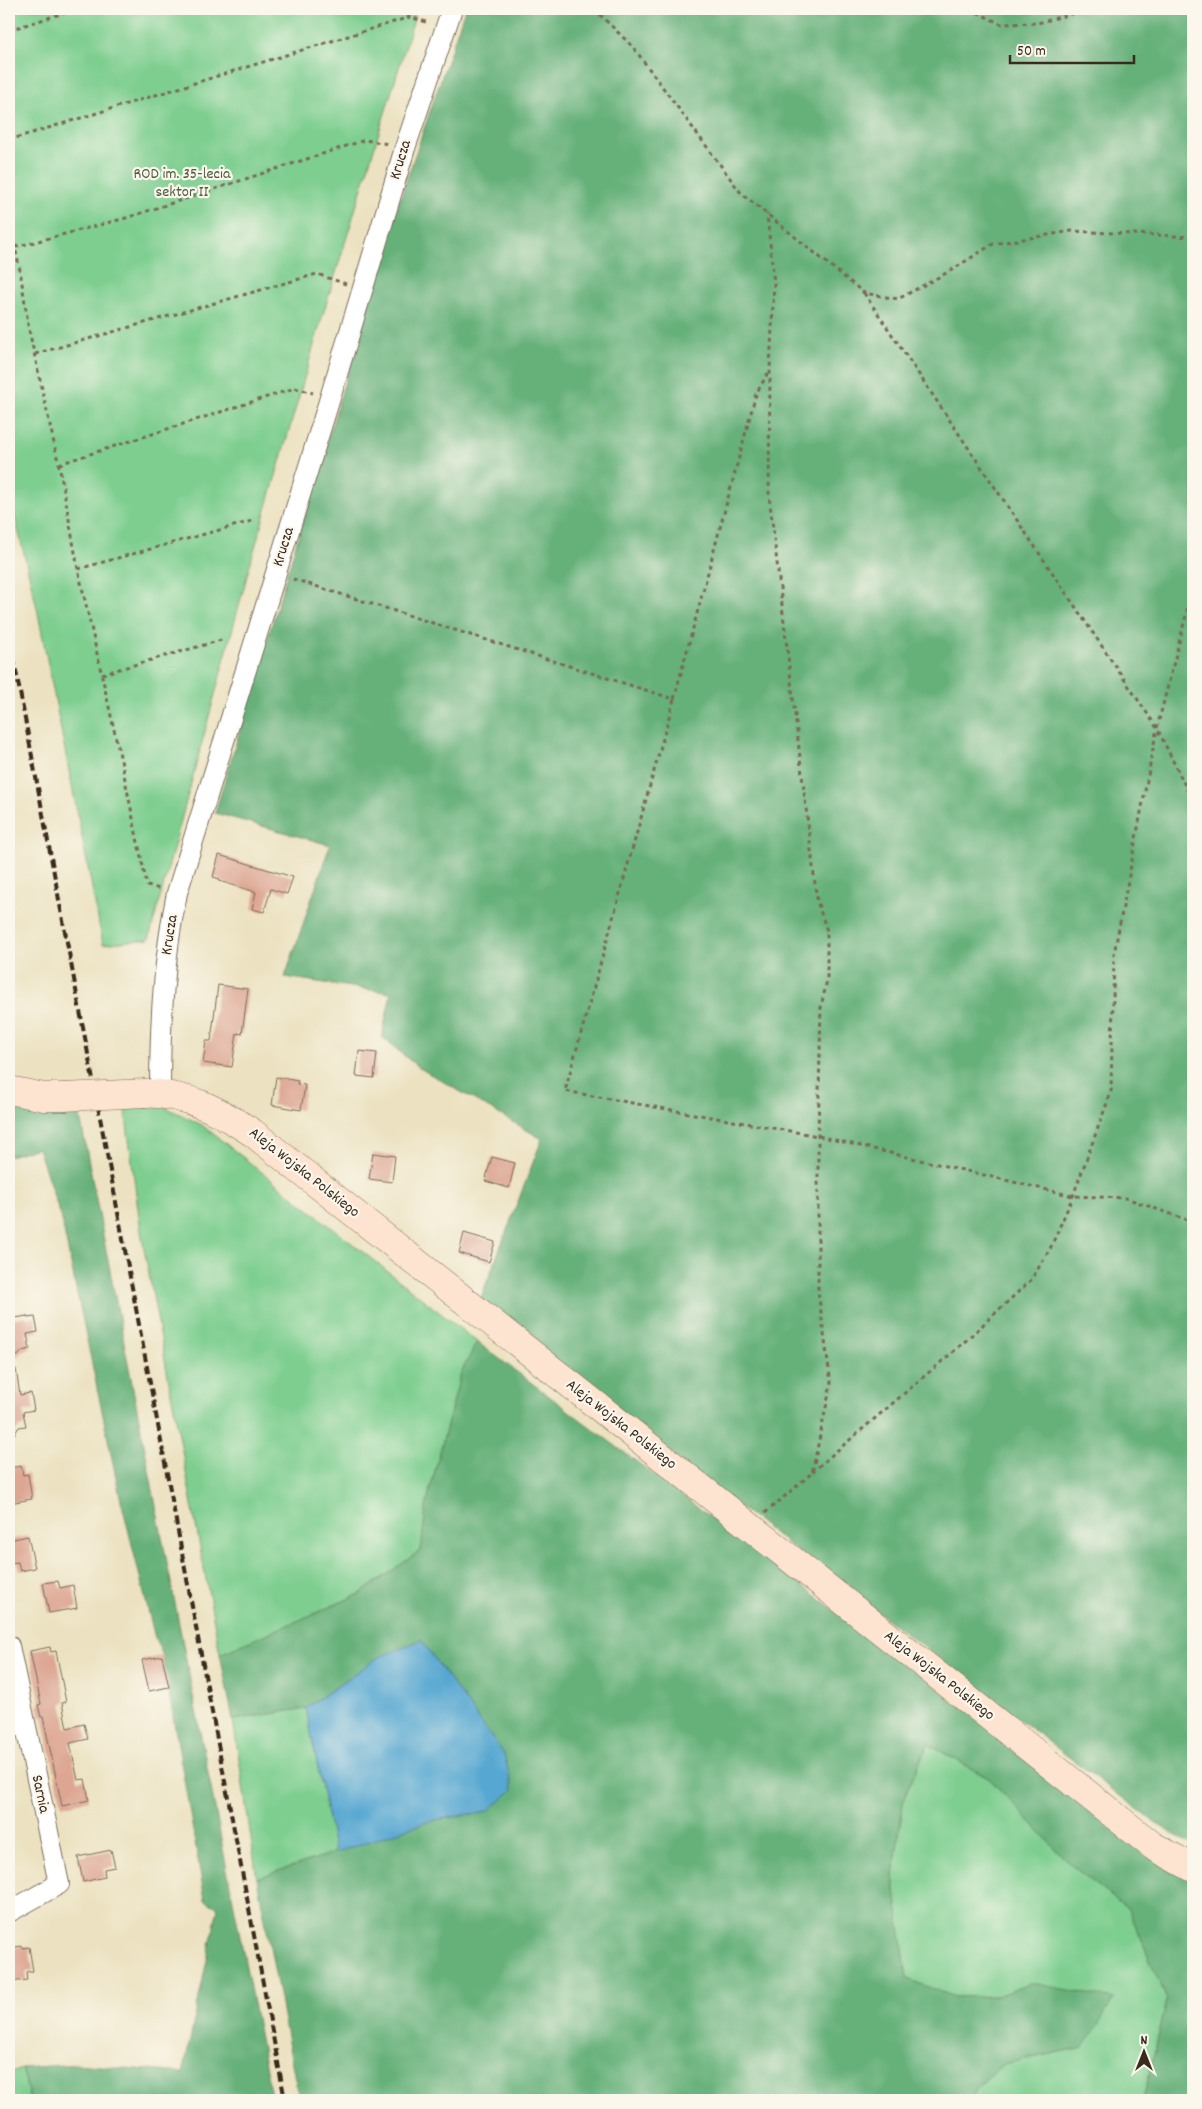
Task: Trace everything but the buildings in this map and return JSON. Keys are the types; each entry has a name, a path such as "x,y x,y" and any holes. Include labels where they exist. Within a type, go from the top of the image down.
{"street":[{"name":"Krucza","path":"152,1094 168,936 177,893 330,398 404,148 452,9"},
{"name":"Aleja Wojska Polskiego","path":"9,1090 44,1097 152,1094 192,1100 221,1112 253,1133 1153,1846 1193,1868"},
{"name":"Sarnia","path":"9,1646 59,1884 9,1912"}],"path":[{"path":"9,30 77,9"},
{"path":"594,9 633,47 741,193 864,293 1157,728 1193,802"},
{"path":"970,9 1001,24 1011,24 1038,23 1089,9"},
{"path":"9,140 410,16 444,29"},
{"path":"15,247 126,218 365,140 404,148"},
{"path":"766,214 774,283 770,369 769,495 817,901 827,931 827,980 821,1007 818,1136 818,1291 831,1384 812,1473"},
{"path":"9,220 59,464 78,569 147,886 177,893"},
{"path":"864,293 898,299 950,272 993,244 1028,238 1072,231 1193,237"},
{"path":"35,354 316,274 362,289"},
{"path":"770,369 756,394 674,699 565,1091 818,1136 1073,1196 1126,1198 1193,1222"},
{"path":"59,464 295,388 330,398"},
{"path":"78,569 252,521"},
{"path":"293,579 674,699"},
{"path":"750,1526 961,1345 1031,1280 1050,1249 1073,1196 1111,1092 1114,954 1157,728 1193,588"},
{"path":"102,674 225,639"}],"green space":[{"name":"ROD im. 35-lecia sektor II","path":"9,9 417,9 321,321 251,561 149,939 103,944 37,608 9,492"},
{"path":"465,9 1193,9 1193,1845 1161,1827 477,1308 542,1139 418,1067 382,1037 391,993 285,977 330,845 215,813 399,202"},
{"path":"9,1101 42,1111 79,1112 272,2100 30,2100 22,2068 77,2064 183,2073 218,1908 205,1900 162,1653 156,1642 120,1496 61,1217 38,1148 9,1156"},
{"path":"163,1106 202,1125 477,1342 461,1373 427,1501 421,1550 360,1594 220,1654 141,1232 125,1109"},
{"path":"477,1342 949,1696 1193,1873 1193,2100 1143,2100 1167,2000 1129,1910 1070,1864 990,1779 928,1744 904,1797 893,1876 907,1979 955,1997 997,1996 1032,1983 1114,1999 1084,2047 1003,2064 977,2087 972,2100 299,2100 257,1878 430,1821 488,1811 377,1658 306,1708 233,1720 220,1654 360,1594 421,1550 427,1501 461,1373"},
{"path":"306,1708 335,1853 257,1878 233,1720"},
{"path":"928,1744 990,1779 1070,1864 1129,1910 1167,2000 1143,2100 972,2100 976,2087 1003,2064 1084,2047 1032,1983 997,1996 955,1997 907,1979 893,1877 904,1797"},
{"path":"22,2068 30,2100 9,2100 9,2073"}],"water":[{"path":"421,1640 504,1754 513,1790 488,1811 430,1821 335,1853 306,1708 377,1658"}],"railway":[{"path":"9,634 285,2100"}]}
